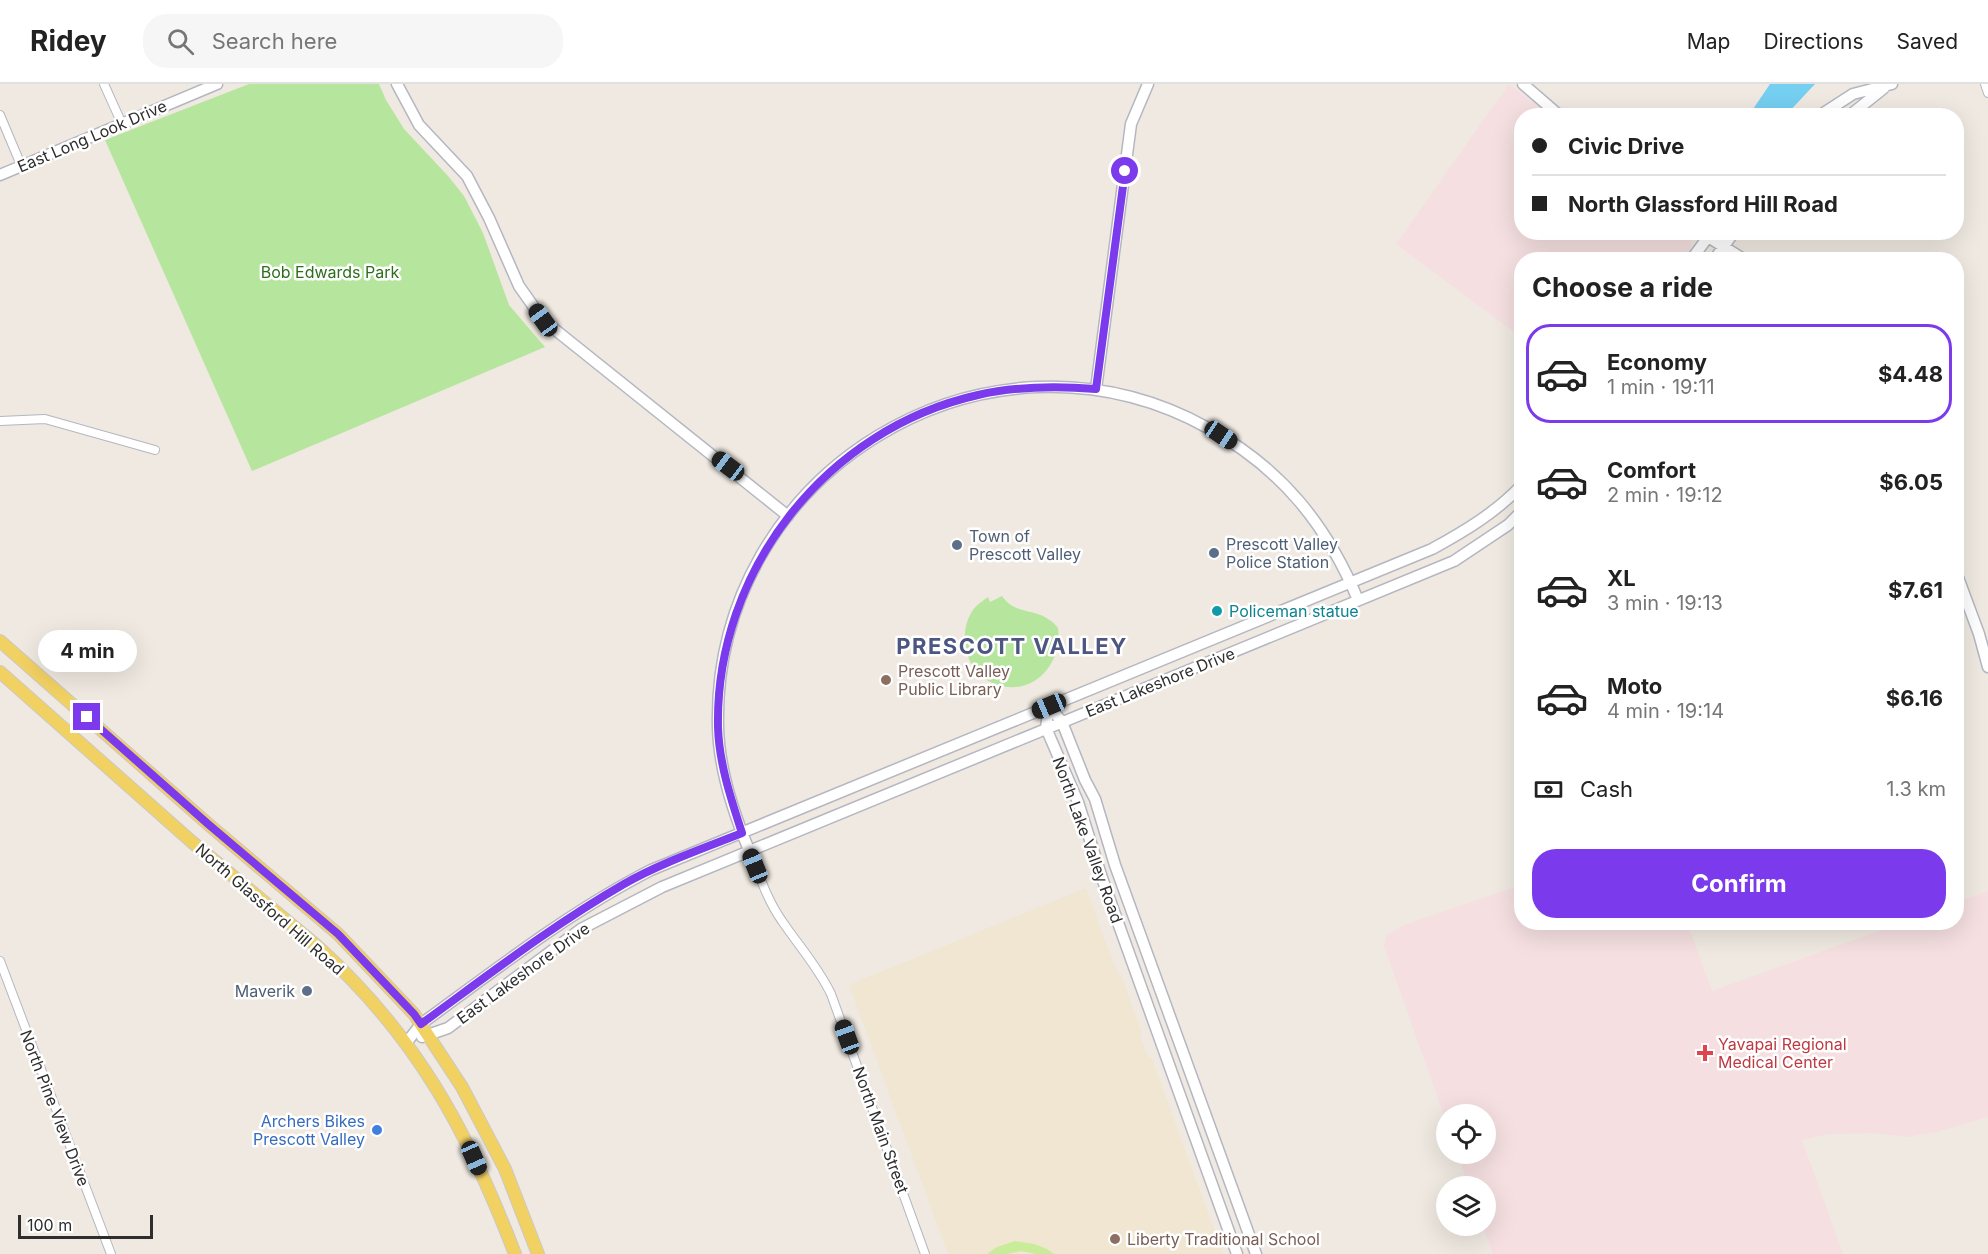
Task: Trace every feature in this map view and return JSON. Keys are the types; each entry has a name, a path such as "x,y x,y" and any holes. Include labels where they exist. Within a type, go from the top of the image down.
{"main road":[{"name":"North Glassford Hill Road","path":"0,641 208,824 338,934 414,1014 462,1087 505,1169 538,1254"},
{"name":"North Glassford Hill Road","path":"0,672 192,842 337,964 386,1016 406,1042 467,1141 514,1254"}],"street":[{"path":"104,84 122,124"},
{"name":"East Long Look Drive","path":"0,176 21,165 217,84"},
{"path":"397,84 419,125 467,176 489,218 519,286 543,320 788,516"},
{"path":"1096,389 1131,124 1149,84"},
{"path":"1522,84 1550,108"},
{"path":"1985,84 1988,93"},
{"path":"1831,108 1853,94 1889,85"},
{"path":"1859,108 1889,85"},
{"path":"0,115 21,165"},
{"path":"1714,240 1732,252"},
{"path":"1720,252 1729,240"},
{"path":"749,850 725,775 720,744 719,700 724,659 742,596 764,551 788,516 820,480 851,454 890,428 918,414 956,401 1008,389 1037,387 1096,389 1174,411 1221,435 1277,478 1326,535 1341,561 1358,600"},
{"path":"0,421 45,419 155,450"},
{"name":"East Lakeshore Drive","path":"406,1042 572,916 651,870 1432,549 1468,530 1514,493"},
{"name":"East Lakeshore Drive","path":"424,1030 448,1028 580,929 662,887 1454,561 1514,519"},
{"path":"1964,594 1988,667"},
{"path":"1046,728 1049,706"},
{"name":"North Lake Valley Road","path":"1049,706 1062,722 1095,799 1115,865 1256,1254"},
{"name":"North Lake Valley Road","path":"1046,728 1078,802 1102,878 1237,1254"},
{"name":"North Main Street","path":"749,850 767,897 781,921 822,973 925,1254"},
{"path":"572,916 580,929"},
{"name":"North Pine View Drive","path":"0,961 111,1254"}],"shaded area":[{"path":"1509,84 1541,108 1514,108 1514,240 1690,240 1691,251 1514,252 1514,332 1396,244"},
{"name":"Yavapai Regional Medical Center","path":"1514,887 1514,930 1690,930 1712,991 1882,930 1964,930 1964,900 1988,891 1988,1117 1937,1132 1907,1137 1873,1133 1830,1134 1802,1140 1843,1254 1493,1254 1487,1236 1496,1236 1496,1176 1465,1176 1461,1164 1496,1164 1496,1104 1440,1104 1384,946 1386,936 1404,925"},
{"path":"1086,888 1118,974 1122,977 1148,1057 1152,1059 1223,1254 948,1254 849,985"}],"green space":[{"name":"Bob Edwards Park","path":"249,84 379,84 404,129 464,196 483,233 509,305 545,347 252,471 105,140"},
{"path":"1002,596 1015,607 1044,616 1058,628 1058,641 1050,665 1033,682 1021,686 1009,687 985,679 971,664 967,654 965,633 973,611 988,597 990,602"},
{"path":"1015,1241 1040,1246 1054,1254 1021,1251 987,1254 997,1247"}],"water":[{"path":"1770,84 1815,84 1793,108 1754,108"}],"place":[{"name":"Town of Prescott Valley","path":"957,545"},
{"name":"Prescott Valley Police Station","path":"1214,553"},
{"name":"Policeman statue","path":"1217,611"},
{"name":"Prescott Valley Public Library","path":"886,680"},
{"name":"Maverik","path":"307,991"},
{"name":"Yavapai Regional Medical Center","path":"1705,1053"},
{"name":"Archers Bikes Prescott Valley","path":"377,1130"},
{"name":"Liberty Traditional School","path":"1115,1239"}],"district":[{"name":"PRESCOTT VALLEY","path":"1012,646"}],"route":[{"path":"87,717 208,824 338,934 421,1024 572,916 625,884 651,870 742,833 723,766 718,727 719,700 724,659 734,620 742,596 764,551 777,530 820,480 851,454 911,417 975,395 1008,389 1066,387 1096,389 1125,171"}]}
